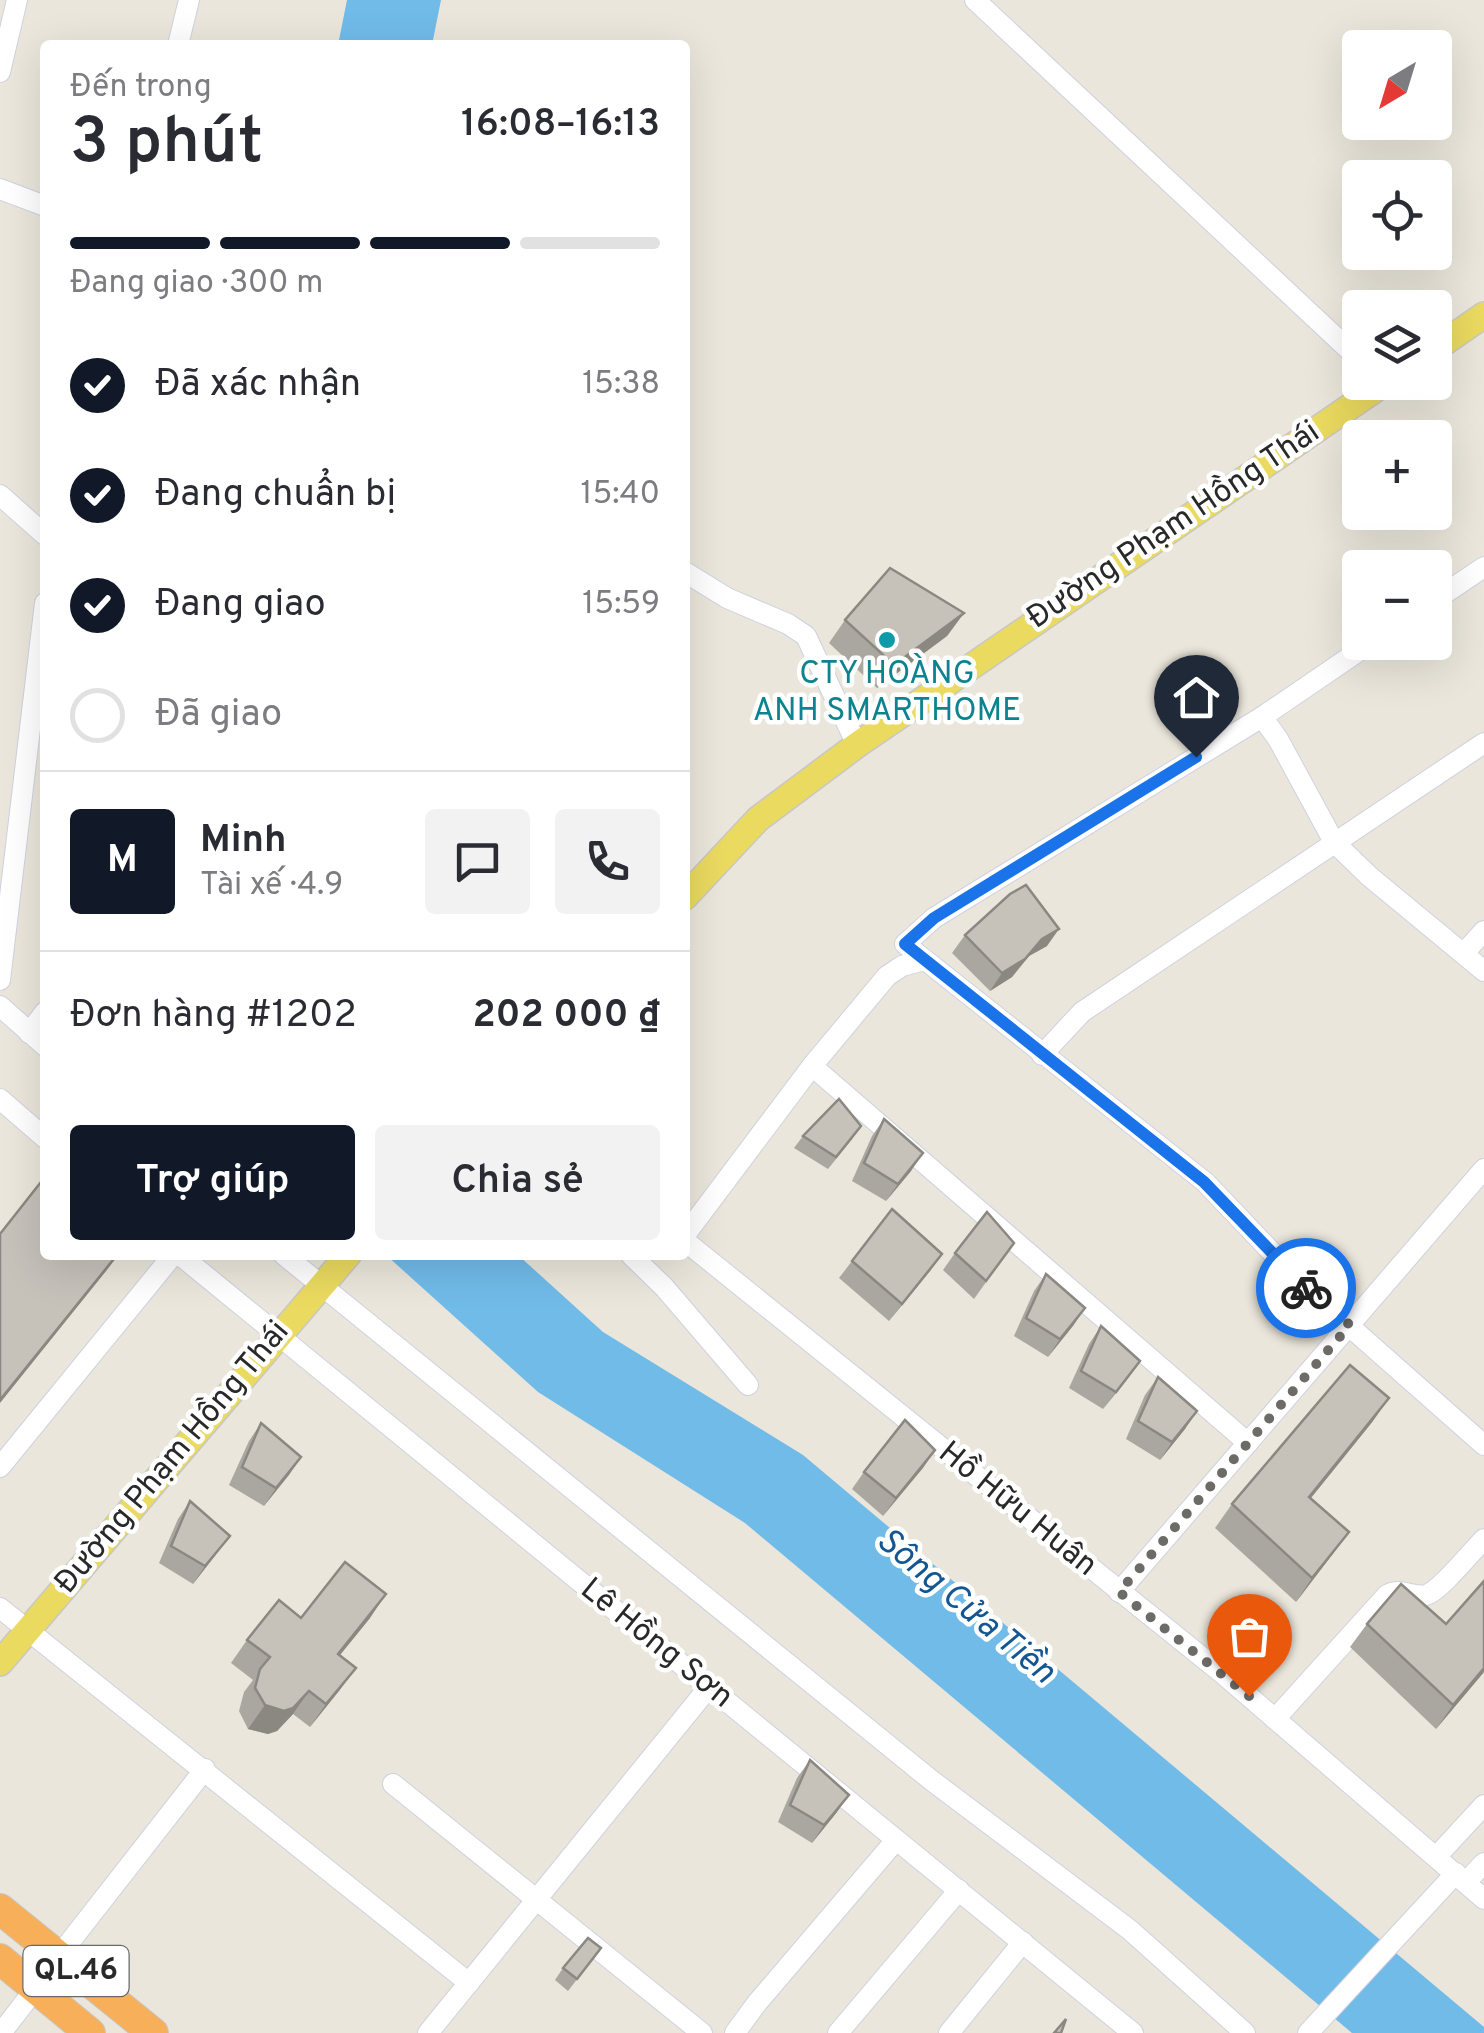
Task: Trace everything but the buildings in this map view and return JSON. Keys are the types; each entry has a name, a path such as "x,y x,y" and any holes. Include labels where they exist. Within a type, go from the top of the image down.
{"highway":[{"name":"QL.46","path":"0,1909 152,2033"},
{"name":"QL.46","path":"0,1958 90,2033"}],"main road":[{"path":"1452,337 1484,315"},
{"name":"Đường Phạm Hồng Thái","path":"690,892 758,820 857,745 1360,400"},
{"name":"Đường Phạm Hồng Thái","path":"0,1664 343,1260"}],"street":[{"path":"0,72 18,0"},
{"path":"179,40 190,0"},
{"path":"975,0 1342,343"},
{"path":"0,190 40,204"},
{"path":"0,495 40,531"},
{"path":"1452,589 1484,567"},
{"path":"690,575 727,598 788,624 806,636 857,745"},
{"path":"0,980 40,645"},
{"path":"1345,660 1262,716 934,918 905,944 1204,1182 1306,1288 1484,1444"},
{"path":"1262,716 1334,842 1368,876 1484,970"},
{"path":"1042,1056 1082,1012 1484,742"},
{"path":"1464,953 1484,931"},
{"path":"690,1231 812,1066 888,976 902,966 924,960"},
{"path":"0,1006 37,1040"},
{"path":"812,1066 1248,1443"},
{"path":"0,1099 40,1134"},
{"path":"1119,1592 1484,1169"},
{"name":"Hồ Hữu Huân","path":"690,1242 1276,1719 1484,1899"},
{"path":"0,1467 172,1260"},
{"name":"Lê Hồng Sơn","path":"182,1260 1132,2033"},
{"path":"290,1260 931,1780 1130,1930 1245,2033"},
{"path":"636,1260 748,1385"},
{"path":"1276,1719 1386,1595 1396,1591 1417,1595 1431,1592 1484,1539"},
{"path":"0,1608 469,1983"},
{"path":"428,2033 709,1687"},
{"path":"58,1957 205,1770"},
{"path":"394,1784 702,2033"},
{"path":"1437,1856 1484,1805"},
{"path":"735,2033 896,1840"},
{"path":"1308,2033 1424,1906 1484,1863"},
{"path":"838,2033 959,1890"},
{"path":"948,2033 1022,1942"},
{"path":"1,2033 36,1988"}],"water":[{"path":"347,0 441,0 433,40 339,40"},
{"name":"Sông Cửa Tiền","path":"392,1260 524,1260 603,1332 803,1455 1484,2027 1484,2033 1352,2033 745,1523 538,1392"}],"way so far":[{"path":"1249,1696 1119,1592 1350,1325 1306,1288"}],"place":[{"name":"CTY HOÀNG ANH SMARTHOME","path":"887,640"}],"route":[{"path":"1196,757 934,918 905,944 1204,1182 1306,1288"}]}
